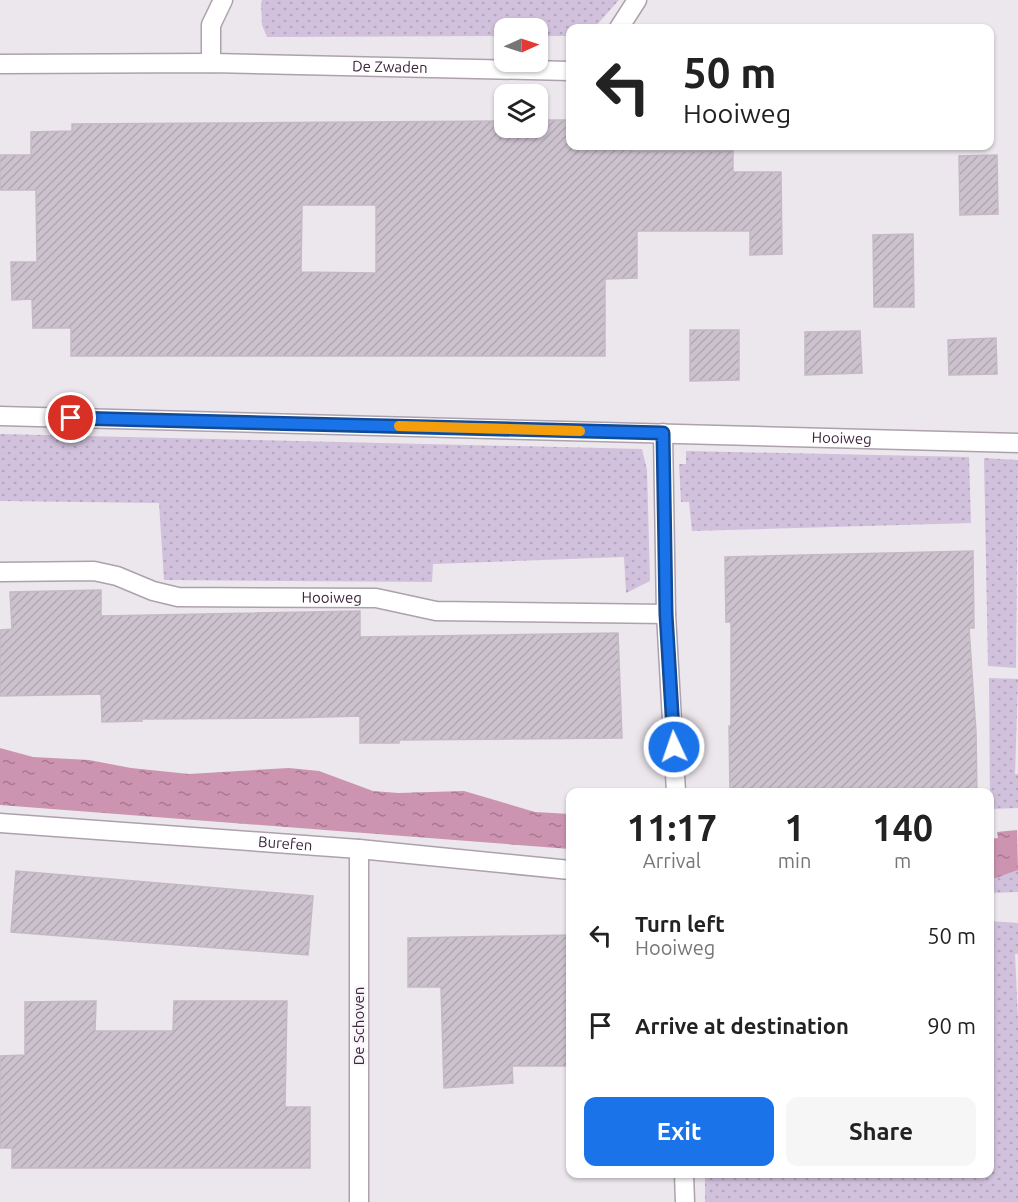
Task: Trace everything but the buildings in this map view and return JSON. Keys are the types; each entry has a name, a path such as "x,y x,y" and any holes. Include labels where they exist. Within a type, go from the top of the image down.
{"street":[{"path":"211,63 211,25 223,0"},
{"path":"622,24 637,0"},
{"name":"De Zwaden","path":"0,64 211,63 566,71"},
{"name":"Hooiweg","path":"0,416 1018,443"},
{"path":"663,433 666,614 676,788"},
{"name":"Hooiweg","path":"0,572 94,571 117,576 153,591 178,597 376,597 436,611 666,614"},
{"name":"Burefen","path":"0,823 359,849 566,870"},
{"name":"De Schoven","path":"359,849 359,1202"},
{"path":"684,1178 685,1202"}],"shaded area":[{"path":"262,0 619,0 598,24 566,24 566,36 548,36 548,18 494,18 494,36 267,37 262,25"},
{"path":"0,434 642,449 647,470 650,581 626,593 624,557 433,564 432,582 164,580 159,503 0,501"},
{"path":"686,451 969,457 971,523 692,531 689,502 681,502 679,464 686,464"},
{"path":"984,458 1018,460 1016,668 988,666"},
{"path":"989,678 1018,679 1015,774 1018,774 1018,808 994,809 994,788 990,788"},
{"path":"1018,870 1018,892 994,893 994,878"},
{"path":"994,921 1018,923 1018,954 1015,954 1018,1021 1018,1202 705,1202 705,1178 994,1178"}],"water":[{"path":"0,748 33,757 89,760 131,768 189,774 289,768 319,771 373,791 398,793 464,791 535,812 566,814 566,849 0,805"},
{"path":"1017,830 1018,870 994,878 994,838 998,838 997,832"}],"slow traffic":[{"path":"399,426 580,431"}],"route":[{"path":"71,418 663,433 666,614 674,747"}]}
